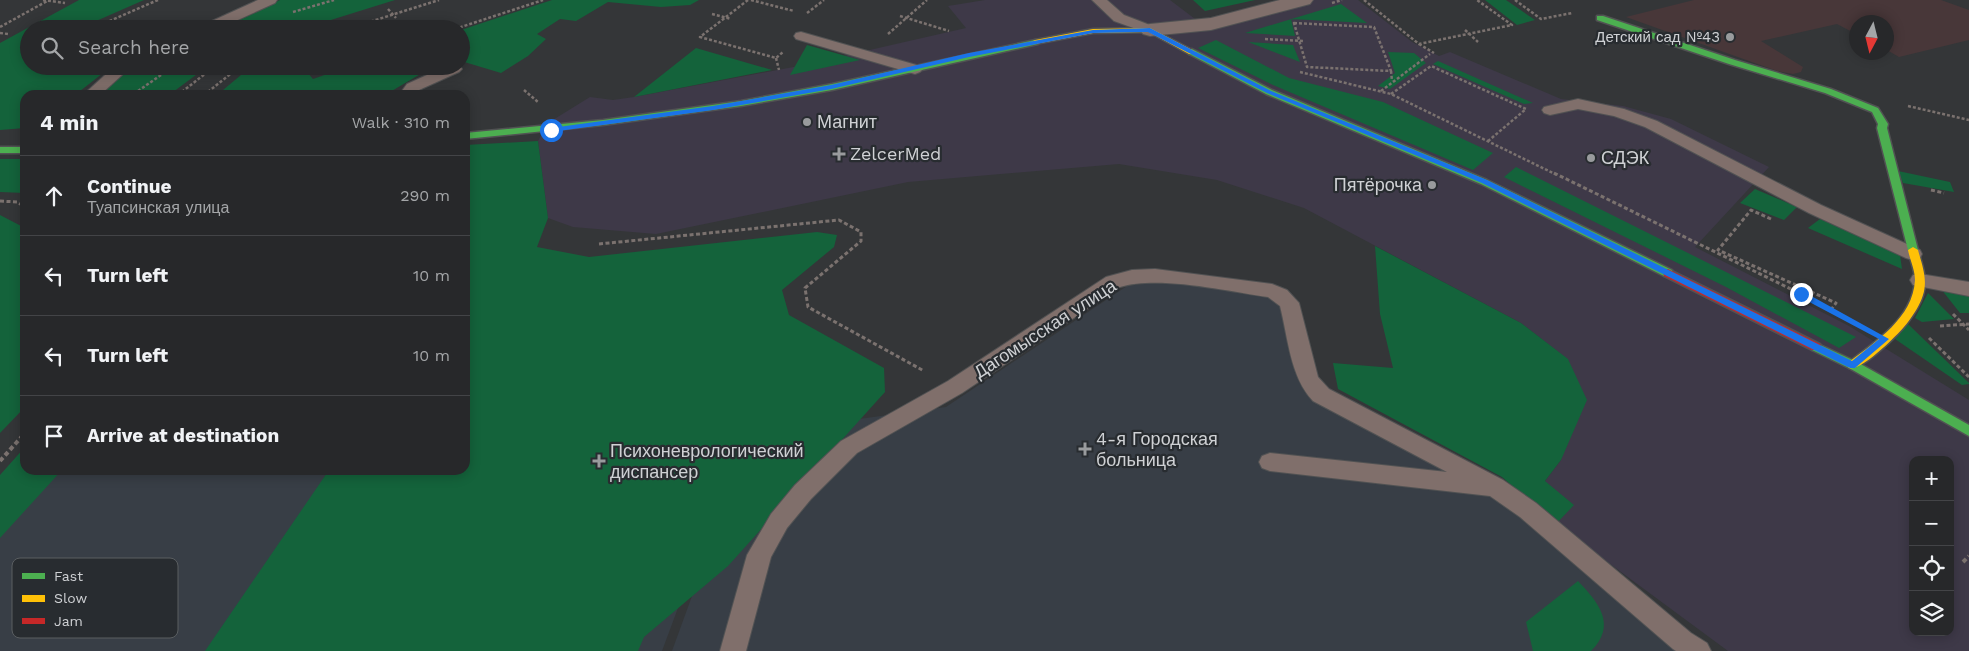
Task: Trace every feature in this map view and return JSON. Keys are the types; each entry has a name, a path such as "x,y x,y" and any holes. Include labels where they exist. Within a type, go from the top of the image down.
{"street":[{"path":"470,136 595,125 703,110 831,87 969,55 1093,32 1150,30 1210,24 1303,0"},
{"path":"1600,18 1732,62 1828,91 1875,110 1883,124 1882,128 1920,280 1913,308 1885,339 1852,365"},
{"path":"1150,30 1269,92 1484,182 1852,365 1969,431"},
{"path":"0,150 20,150"}],"lane":[{"path":"226,20 270,0"},
{"path":"1099,0 1118,18 1150,30"},
{"path":"801,36 915,69"},
{"path":"97,90 114,75"},
{"path":"411,90 413,87 442,75"},
{"path":"1550,110 1578,104 1618,112 1651,124 1815,209 1913,254"},
{"name":"Дагомысская улица","path":"733,651 759,555 779,521 803,492 849,446 955,387 1113,282 1132,276 1155,275 1272,291 1280,295 1289,303 1308,377 1312,386 1321,395 1495,487 1528,510 1683,647"},
{"path":"1920,280 1969,289"},
{"path":"1270,462 1495,487"}],"path":[{"path":"43,0 66,2"},
{"path":"0,27 48,0"},
{"path":"112,20 158,0"},
{"path":"377,20 440,0"},
{"path":"470,24 543,0"},
{"path":"797,11 750,0 700,37 776,58 823,18 806,14 824,0"},
{"path":"884,38 927,0"},
{"path":"1364,0 1419,44 1434,53"},
{"path":"1419,44 1512,25 1477,0"},
{"path":"388,10 396,18"},
{"path":"712,14 731,19"},
{"path":"900,16 943,29"},
{"path":"1391,71 1308,67 1294,23 1374,27 1378,43 1391,71 1392,81"},
{"path":"1464,30 1478,42"},
{"path":"0,32 8,34"},
{"path":"1381,91 1430,54"},
{"path":"1391,94 1432,66 1473,87 1526,109 1487,142"},
{"path":"1294,71 1391,94 1831,310 1885,339"},
{"path":"140,90 161,75"},
{"path":"184,90 204,75"},
{"path":"210,90 229,75"},
{"path":"1902,105 1969,120"},
{"path":"0,202 17,202 20,204"},
{"path":"1777,221 1751,210 1718,250 1836,303 1831,310"},
{"path":"599,244 840,220 861,232 861,241 805,288 808,307 955,387"},
{"path":"1936,326 1969,324"},
{"path":"1925,334 1969,377"},
{"path":"0,461 20,439"},
{"path":"1963,562 1969,556"}],"shaded area":[{"path":"985,0 1170,0 1199,22 1295,0 1358,0 1412,42 1439,56 1450,52 1561,99 1623,106 1671,119 1769,167 1695,247 1849,326 1969,400 1969,651 1728,651 1556,524 1545,481 1561,460 1567,359 1521,323 1304,208 1217,180 1119,164 908,182 656,234 573,227 548,218 538,141 548,123 590,97 613,100 634,97 804,65 966,28 948,6"},
{"name":"Детский сад №43","path":"1694,0 1941,0 1969,10 1969,40 1899,57 1894,54 1894,15 1849,15 1849,30 1837,24 1761,41 1803,67 1801,72 1793,74 1777,71 1626,17"},
{"name":"4-я Городская больница","path":"1164,281 1257,294 1277,300 1284,311 1300,375 1481,485 1692,651 672,651 739,467 772,431 946,407 1127,286"},
{"name":"Психоневрологический диспансер","path":"736,452 662,651 0,651 0,498 21,475 470,475 470,470"}],"green space":[{"path":"79,0 144,0 98,20 42,20"},
{"path":"280,0 395,0 331,20 236,20"},
{"path":"552,0 699,0 690,5 661,7 608,2 576,21 560,19 537,34 546,39 528,56 501,73 470,64 470,27"},
{"path":"1193,0 1255,0 1205,11"},
{"path":"1485,0 1506,0 1535,20 1517,25"},
{"path":"1341,4 1367,23 1291,19"},
{"path":"1291,19 1295,36 1245,33"},
{"path":"20,32 20,75 100,75 81,90 20,90 20,128 0,130 0,43"},
{"path":"1216,40 1289,78 1383,102 1493,153 1473,170 1273,85 1198,48"},
{"path":"1248,42 1293,45 1300,62"},
{"path":"807,45 860,60 790,75"},
{"path":"696,48 772,70 634,97"},
{"path":"1388,52 1414,53 1426,63 1390,89 1378,86 1395,73"},
{"path":"1438,61 1533,103 1524,104 1433,64"},
{"path":"121,75 196,75 176,90 104,90"},
{"path":"241,75 310,75 313,79 324,75 419,75 393,90 223,90"},
{"name":"Психоневрологический диспансер","path":"538,141 548,218 537,247 589,257 817,232 837,235 834,247 782,290 789,315 884,368 885,392 728,566 644,637 638,651 205,651 326,475 470,475 470,145"},
{"path":"0,159 20,159 20,193 0,192"},
{"path":"1516,167 1856,337 1839,348 1726,287 1504,177"},
{"path":"1898,171 1950,182 1954,192 1903,183"},
{"path":"1755,189 1797,207 1784,220 1740,203"},
{"path":"0,215 20,225 20,412 0,433"},
{"path":"1820,219 1900,255 1902,269 1808,228"},
{"path":"1375,246 1521,323 1568,359 1587,400 1561,460 1545,481 1574,505 1556,524 1502,477 1338,389 1333,363 1393,368 1380,314"},
{"path":"1941,289 1969,294 1969,313 1960,313"},
{"path":"1928,293 1954,319 1922,322 1915,318"},
{"path":"1908,324 1969,384 1962,385 1895,339"},
{"path":"20,453 20,475 57,475 0,538 0,475"},
{"path":"1578,581 1593,598 1602,614 1603,632 1599,641 1591,651 1533,651 1526,622"}],"traffic: fast":[{"path":"1600,18 1732,62 1828,91 1875,110 1883,124 1882,128 1913,250"},
{"path":"470,136 603,123 741,104 832,87 1035,42"},
{"path":"1192,52 1269,92 1484,182 1668,273"},
{"path":"0,150 20,150"},
{"path":"1816,347 1853,365 1969,431"}],"traffic: slow":[{"path":"1035,42 1093,31 1150,30 1192,52"},
{"path":"1853,365 1896,329 1913,306 1918,294 1920,280 1913,250"}],"traffic: jam":[{"path":"1668,273 1816,347"}],"place":[{"name":"Детский сад №43","path":"1730,37"},
{"name":"Магнит","path":"807,122"},
{"name":"ZelcerMed","path":"839,154"},
{"name":"СДЭК","path":"1591,158"},
{"name":"Пятёрочка","path":"1432,185"},
{"name":"4-я Городская больница","path":"1085,449"},
{"name":"Психоневрологический диспансер","path":"599,461"}],"route":[{"path":"551,130 713,108 831,87 969,55 1093,32 1150,30 1269,92 1484,182 1852,365 1885,339 1801,294"}]}
